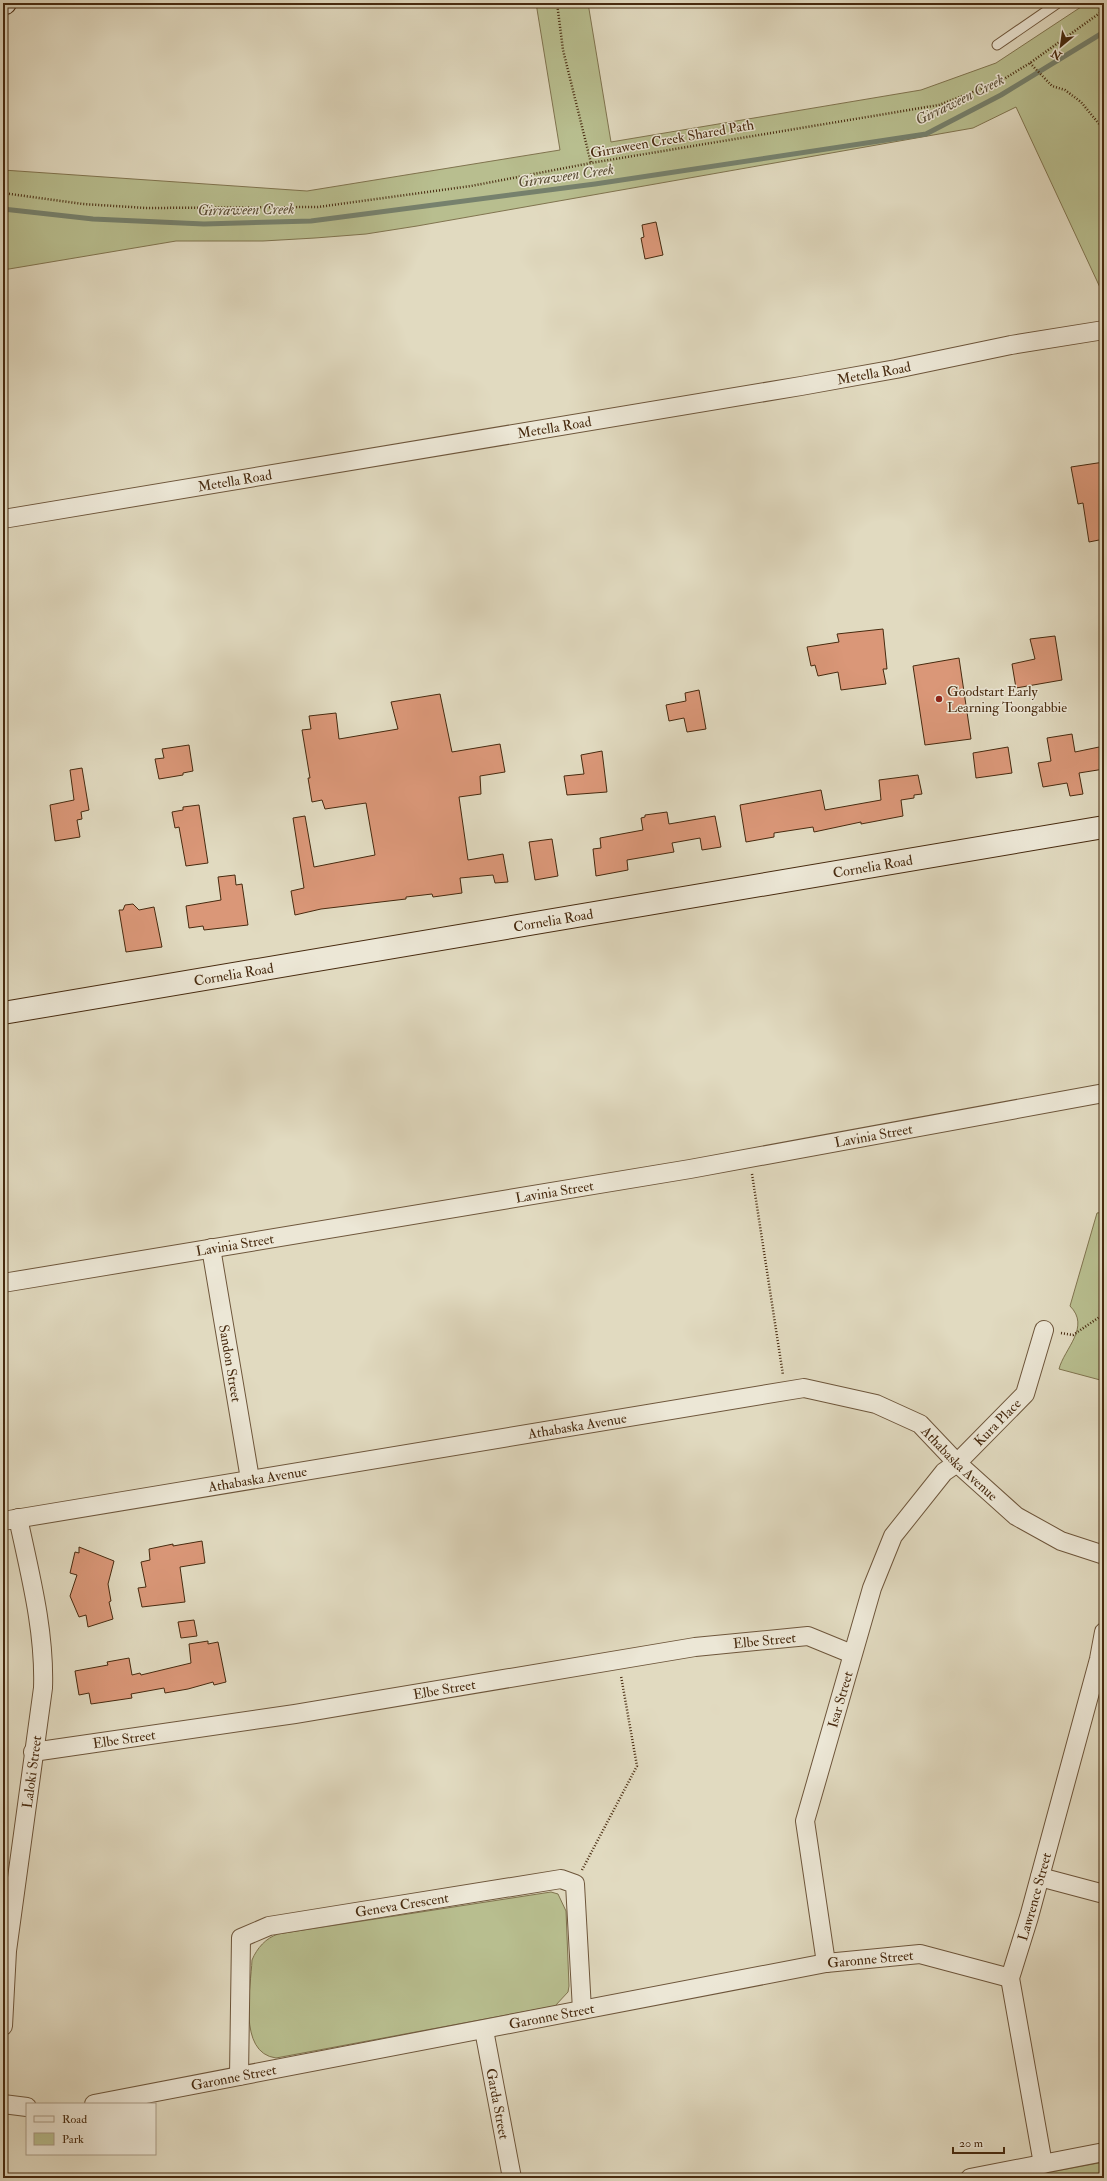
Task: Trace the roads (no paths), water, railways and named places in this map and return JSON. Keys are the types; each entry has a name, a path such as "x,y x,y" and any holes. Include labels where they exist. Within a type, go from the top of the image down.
{"street":[{"name":"Metella Road","path":"3,519 801,386 896,369 1011,345 1104,330"},
{"name":"Cornelia Road","path":"3,1013 1104,827"},
{"name":"Lavinia Street","path":"3,1283 749,1158 1104,1094"},
{"name":"Sandon Street","path":"211,1248 250,1479"},
{"name":"Kura Place","path":"957,1464 1024,1394 1044,1330"},
{"name":"Athabaska Avenue","path":"11,1520 250,1479 804,1388 876,1404 920,1424 957,1464 1016,1516 1061,1541 1104,1555"},
{"name":"Isar Street","path":"826,1962 805,1820 872,1588 893,1536 944,1472 957,1464"},
{"name":"Laloki Street","path":"3,2026 7,1951 43,1688 43,1651 11,1520"},
{"name":"Lawrence Street","path":"1043,2164 1010,1978 1101,1660 1104,1632"},
{"name":"Elbe Street","path":"34,1752 295,1714 695,1647 808,1636 852,1654"},
{"path":"1040,1877 1104,1894"},
{"name":"Geneva Crescent","path":"239,2076 241,1938 277,1925 561,1879 575,1884 582,2010"},
{"name":"Garonne Street","path":"99,2103 484,2030 826,1962 920,1954 1010,1978"},
{"name":"Garda Street","path":"484,2030 512,2178"},
{"path":"3,2104 26,2107"},
{"path":"970,2178 1104,2152"}],"lane":[{"path":"997,45 1058,3"}],"waterway":[{"name":"Girraween Creek","path":"3,209 93,219 204,224 311,221 595,184 926,134 1001,95 1104,32"}],"place":[{"name":"Goodstart Early Learning Toongabbie","path":"939,699"}]}
